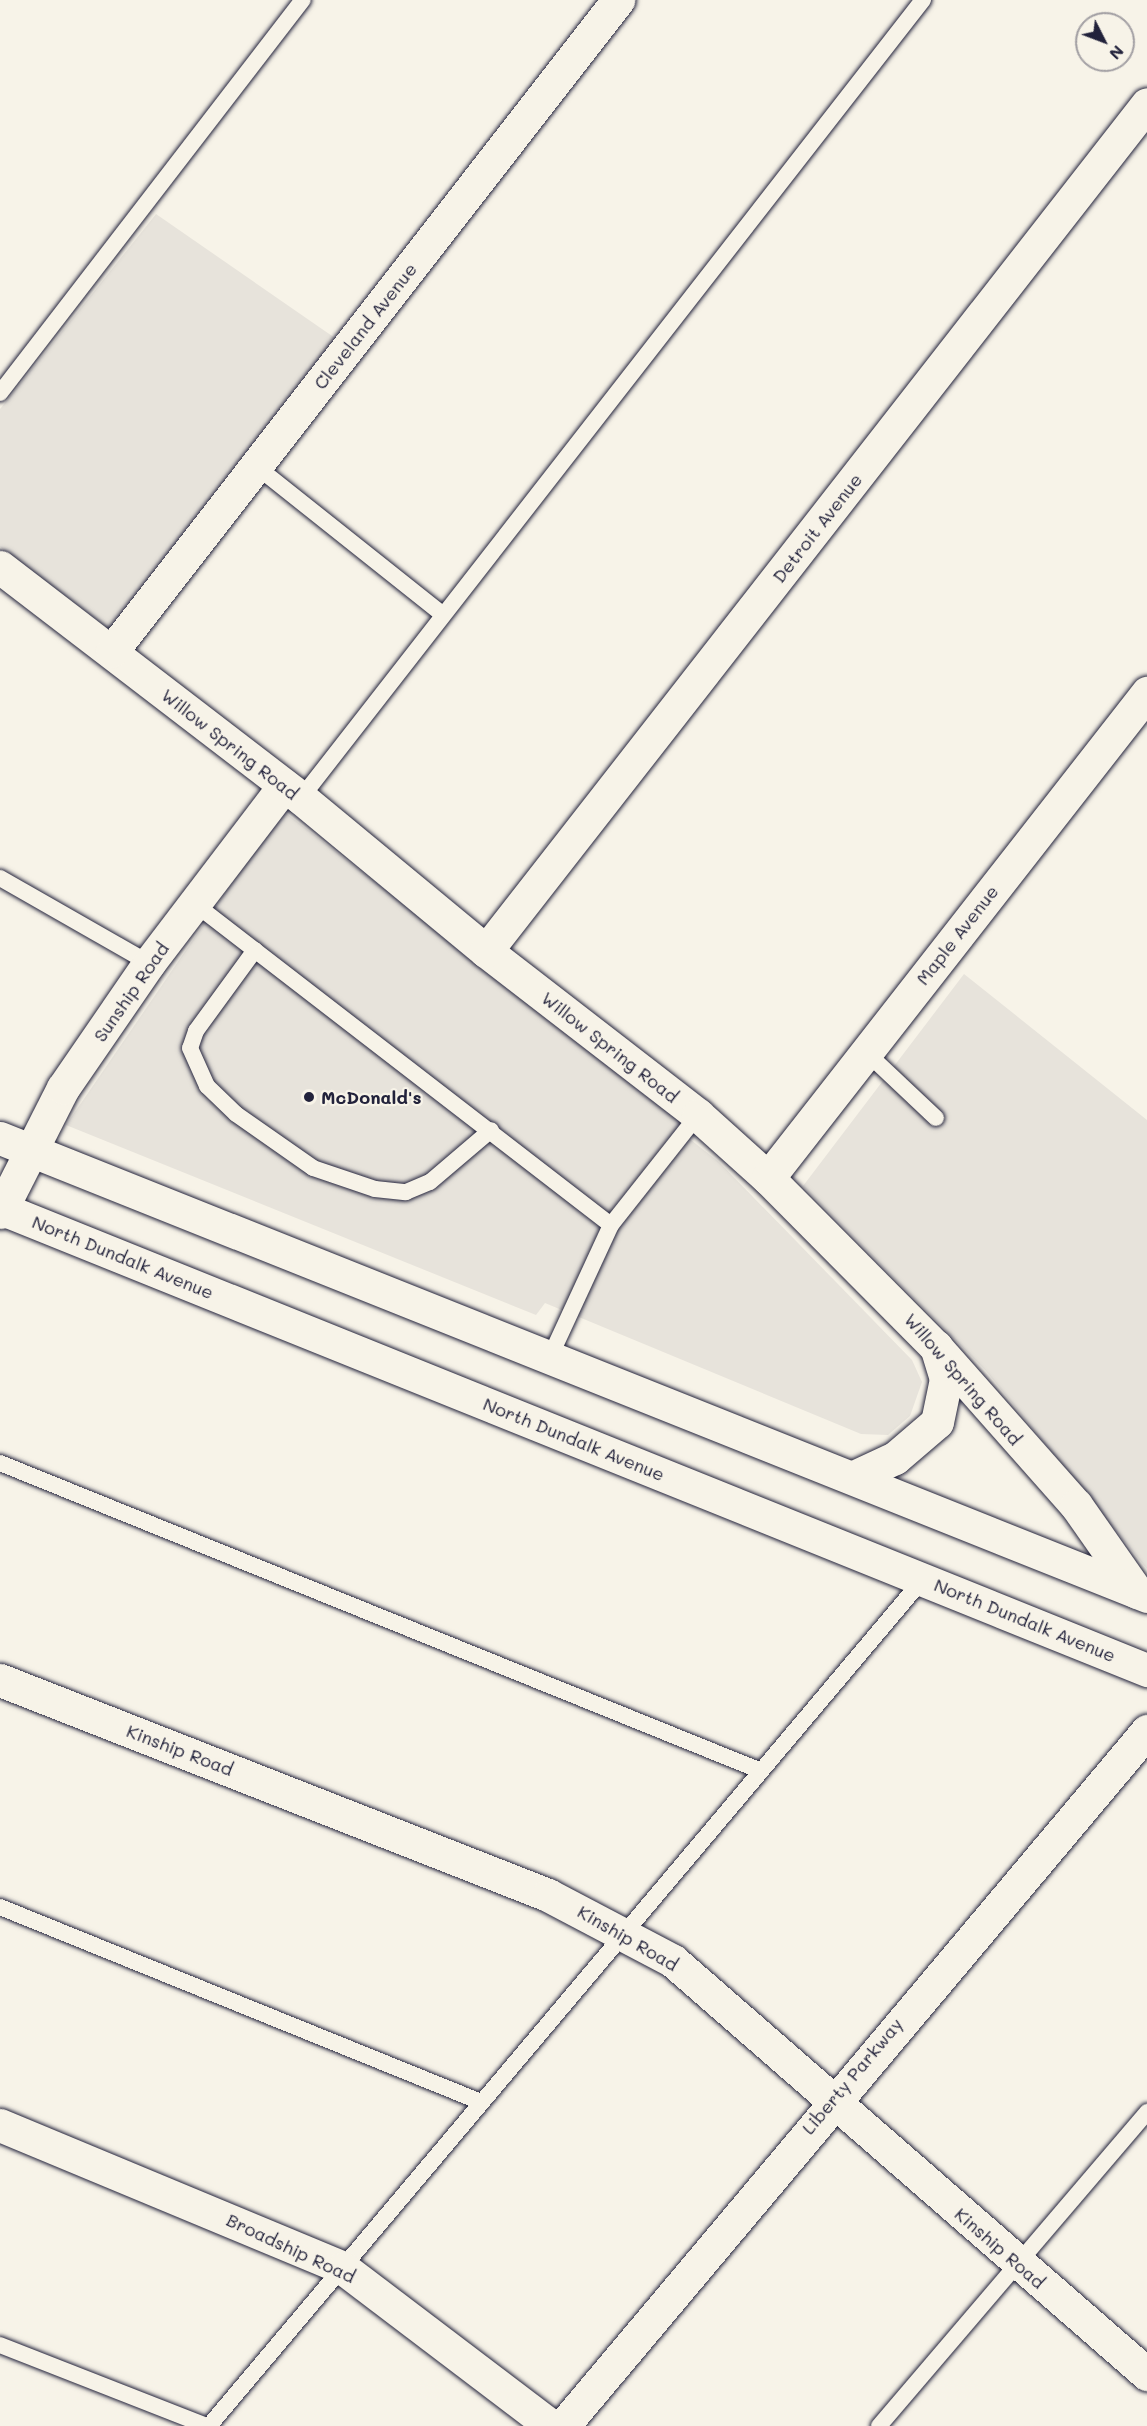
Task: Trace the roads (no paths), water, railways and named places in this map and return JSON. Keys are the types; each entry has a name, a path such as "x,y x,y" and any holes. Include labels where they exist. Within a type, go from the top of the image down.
{"street":[{"name":"Cleveland Avenue","path":"112,651 618,0"},
{"name":"Detroit Avenue","path":"486,951 1147,104"},
{"name":"Willow Spring Road","path":"0,567 112,651 292,792 486,951 698,1115 768,1178 936,1347 1076,1505 1144,1597"},
{"name":"Maple Avenue","path":"768,1178 1147,693"},
{"name":"Sunship Road","path":"0,1210 15,1144 63,1088 149,963 195,904 292,792"},
{"path":"15,1144 854,1477 1144,1597"},
{"name":"North Dundalk Avenue","path":"0,1210 1147,1670"},
{"path":"854,1477 895,1458 938,1422 946,1379 936,1347"},
{"name":"Kinship Road","path":"0,1680 548,1895 623,1932 673,1961 729,2007 831,2102 1147,2374"},
{"name":"Liberty Parkway","path":"563,2426 831,2102 1147,1731"},
{"name":"Broadship Road","path":"0,2125 343,2268 551,2426"}],"lane":[{"path":"0,393 303,0"},
{"path":"292,792 443,615 923,0"},
{"path":"256,466 443,615"},
{"path":"0,878 149,963"},
{"path":"195,904 491,1130 611,1225"},
{"path":"255,950 196,1031 190,1048 207,1086 236,1114 313,1168 375,1189 406,1191 430,1182 491,1130"},
{"path":"866,1052 936,1118"},
{"path":"550,1357 611,1225 698,1115"},
{"path":"0,1463 761,1771"},
{"path":"0,2345 208,2426 923,1579"},
{"path":"0,1906 481,2102"},
{"path":"879,2426 1016,2262 1147,2112"}],"place":[{"name":"McDonald's","path":"309,1097"}]}
